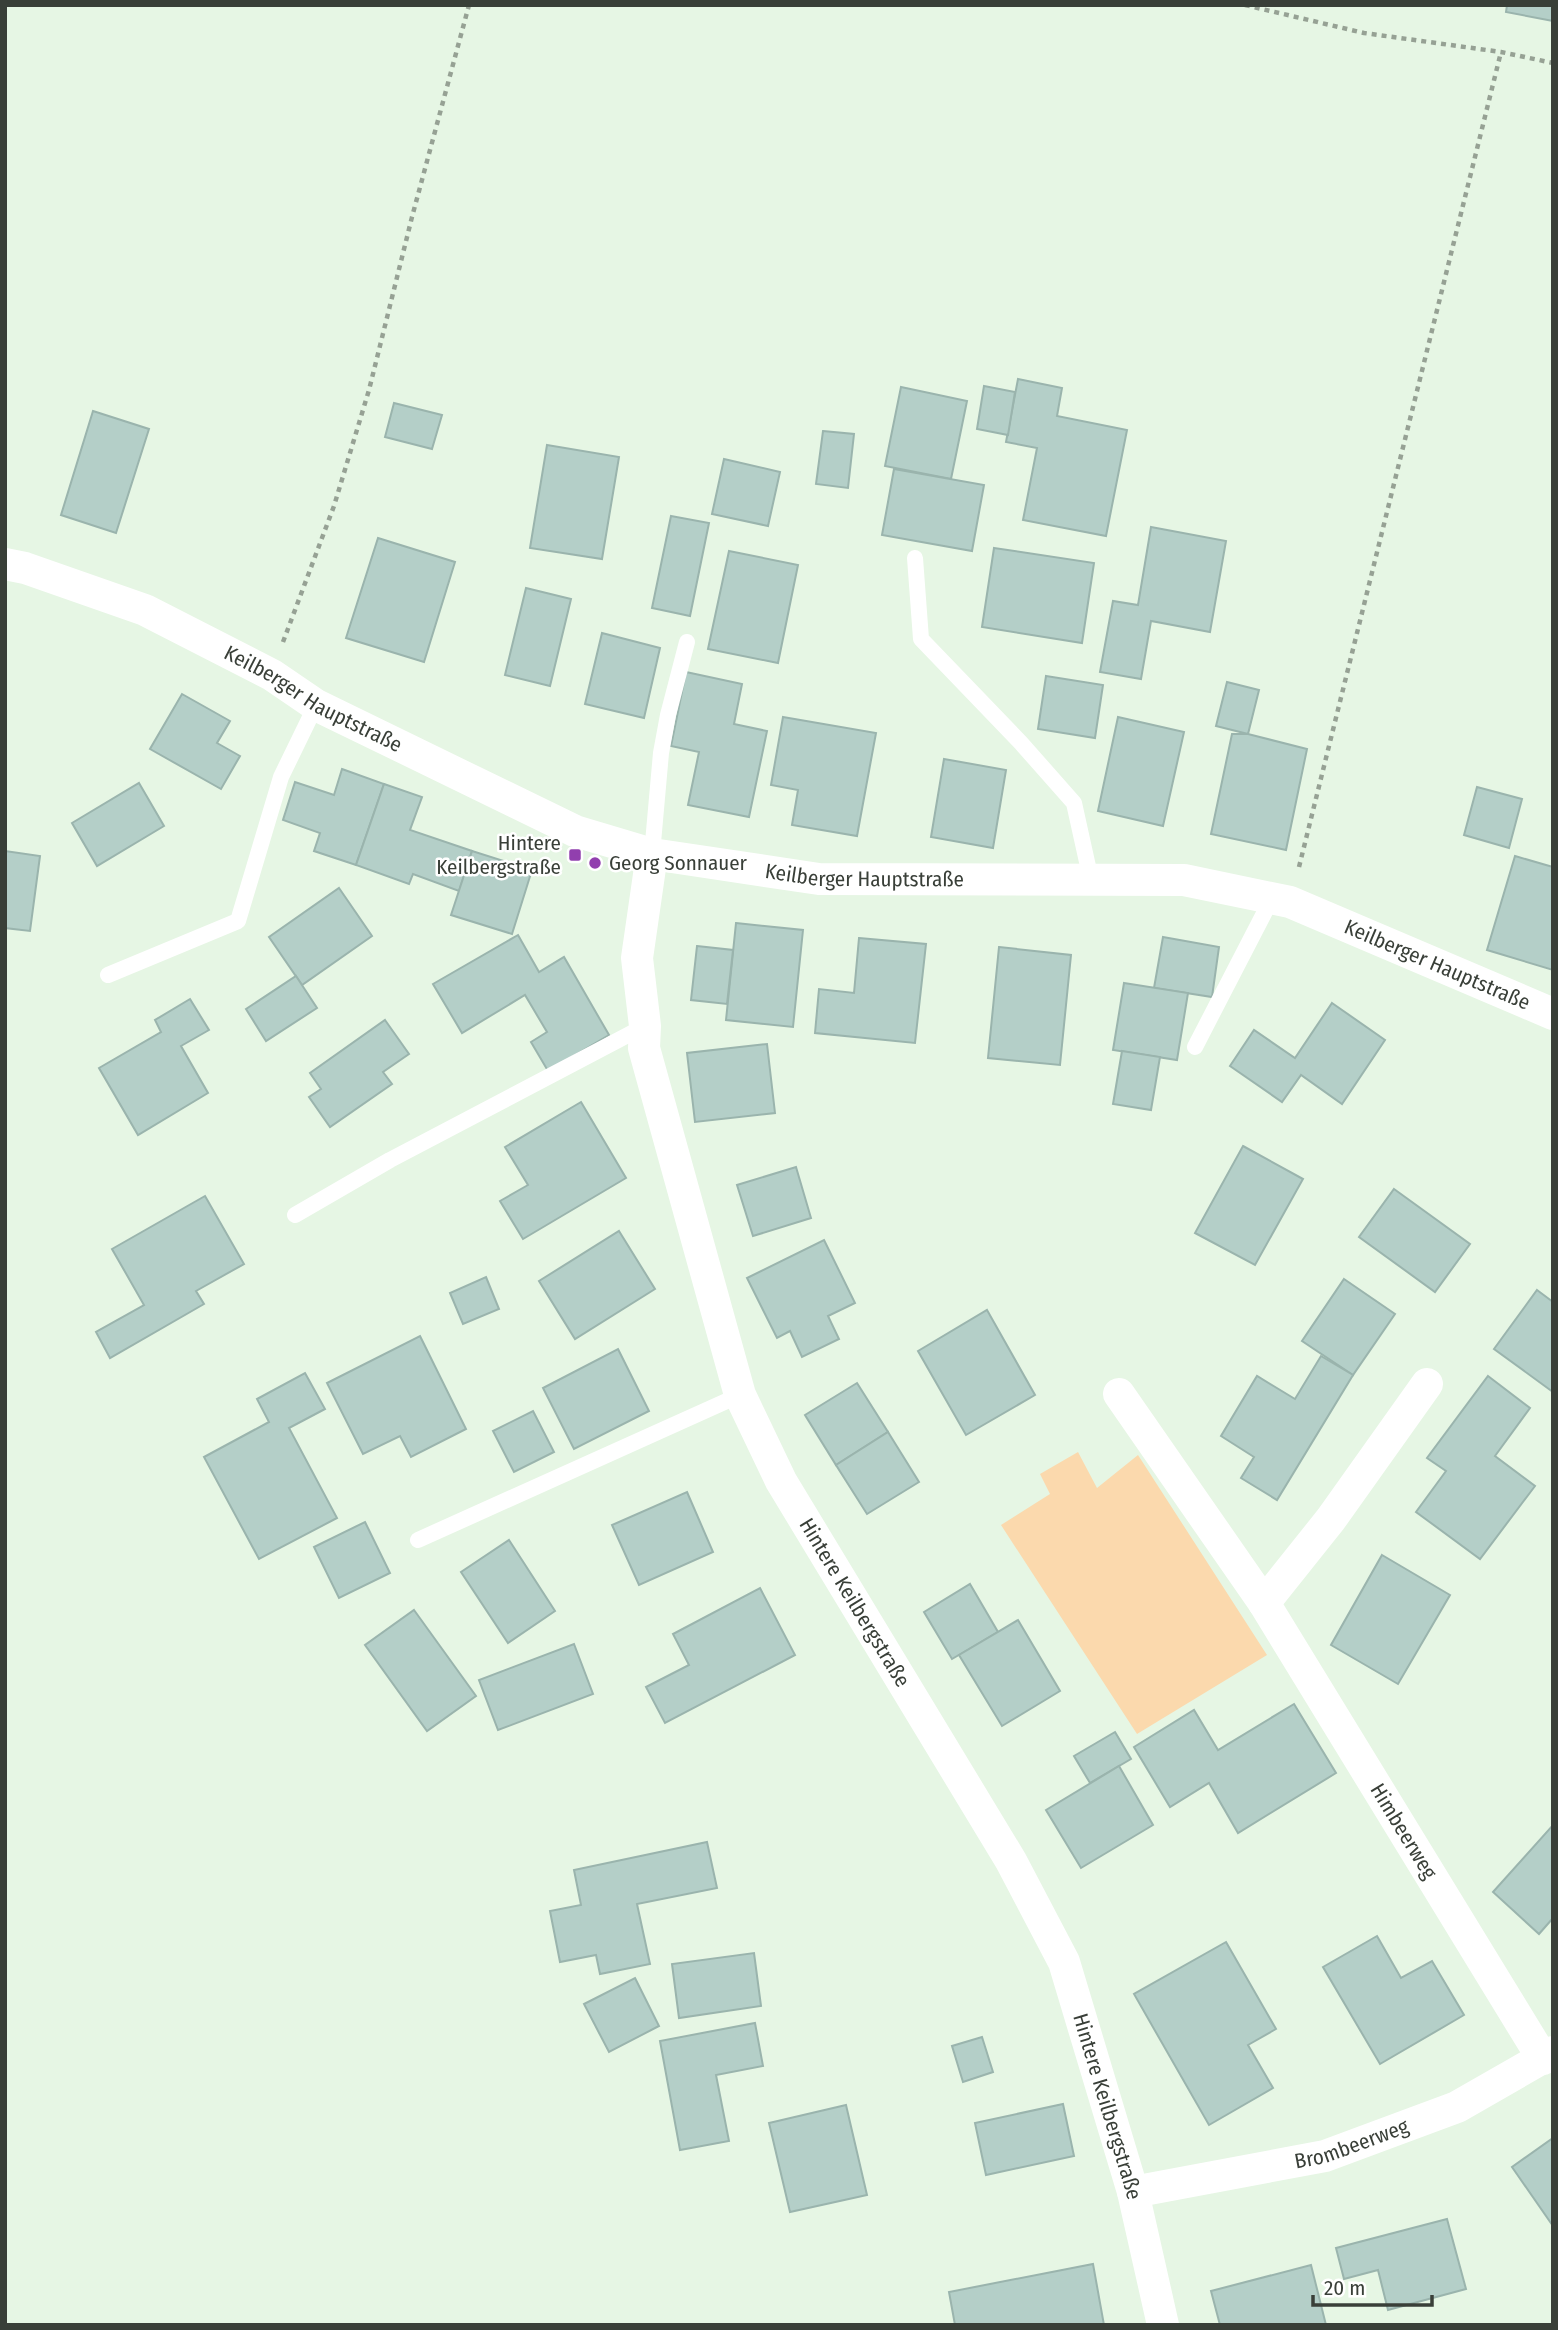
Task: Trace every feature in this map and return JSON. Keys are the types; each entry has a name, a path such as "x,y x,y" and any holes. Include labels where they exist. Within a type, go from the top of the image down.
{"street":[{"name":"Keilberger Hauptstraße","path":"5,564 25,568 145,610 272,675 316,705 575,831 652,854 819,879 1184,880 1281,900 1553,1014"},
{"name":"Hintere Keilbergstraße","path":"652,854 637,958 645,1048 740,1395 781,1481 1012,1861 1064,1962 1133,2192 1163,2325"},
{"path":"1264,1603 1331,1519 1427,1384"},
{"name":"Himbeerweg","path":"1119,1394 1264,1603 1548,2056"},
{"name":"Brombeerweg","path":"1133,2192 1325,2156 1457,2107 1548,2056"}],"lane":[{"path":"915,558 921,639 1021,743 1074,803 1091,880"},
{"path":"652,854 667,715 687,642"},
{"path":"108,975 238,921 281,777 316,705"},
{"path":"1195,1047 1281,900"},
{"path":"295,1215 402,1154 645,1026"},
{"path":"418,1540 740,1395"}],"path":[{"path":"272,675 298,597 334,506 369,390 412,217 470,5"},
{"path":"1245,5 1364,33 1501,52 1553,63"},
{"path":"1281,900 1501,52"}],"shaded area":[{"path":"1078,1452 1097,1488 1138,1455 1267,1655 1137,1734 1001,1525 1050,1494 1040,1474"}],"building":[{"path":"1507,5 1553,5 1553,21 1506,12"},
{"path":"1018,379 1062,388 1057,416 1127,430 1106,536 1023,520 1037,448 1006,442"},
{"path":"984,386 1015,392 1008,435 977,429"},
{"path":"901,387 967,401 951,479 885,466"},
{"path":"394,403 442,415 432,449 385,437"},
{"path":"93,411 149,429 116,533 61,515"},
{"path":"823,431 854,434 848,488 816,484"},
{"path":"547,445 619,457 602,559 530,548"},
{"path":"724,459 780,472 768,526 712,514"},
{"path":"894,469 984,485 972,551 882,535"},
{"path":"671,516 709,523 690,616 652,608"},
{"path":"1151,527 1226,541 1210,632 1151,621 1141,679 1100,672 1113,601 1138,605"},
{"path":"378,538 455,562 424,662 346,638"},
{"path":"994,548 1094,563 1082,643 982,627"},
{"path":"729,551 798,565 778,663 708,649"},
{"path":"526,588 571,599 550,686 505,675"},
{"path":"602,633 660,648 644,718 585,704"},
{"path":"686,672 742,684 734,724 767,731 749,817 688,805 699,752 671,746"},
{"path":"1046,676 1103,685 1095,738 1038,729"},
{"path":"1227,682 1259,690 1248,734 1216,726"},
{"path":"182,694 230,721 217,743 240,756 221,789 150,749"},
{"path":"783,717 876,733 857,836 792,825 798,790 771,785"},
{"path":"1118,717 1184,732 1163,826 1098,811"},
{"path":"1232,734 1248,734 1307,749 1286,850 1211,834"},
{"path":"944,759 1006,770 993,848 931,837"},
{"path":"342,769 384,784 356,865 314,851 320,833 283,820 295,782 334,795"},
{"path":"139,783 164,826 97,866 72,823"},
{"path":"384,784 422,797 410,830 472,851 459,891 413,874 409,884 356,865"},
{"path":"1477,787 1522,799 1509,848 1464,835"},
{"path":"5,851 40,856 30,931 5,928"},
{"path":"472,851 532,870 512,934 451,915"},
{"path":"1515,856 1553,867 1553,970 1487,950"},
{"path":"339,888 372,936 302,985 269,937"},
{"path":"736,923 803,930 793,1027 726,1020"},
{"path":"518,935 539,972 564,957 609,1035 548,1071 531,1042 547,1032 525,995 462,1033 433,984"},
{"path":"1163,937 1219,947 1212,997 1154,988"},
{"path":"859,938 926,944 915,1043 815,1033 819,989 854,993"},
{"path":"697,946 733,950 727,1004 691,1000"},
{"path":"999,947 1071,955 1060,1065 988,1058"},
{"path":"296,976 317,1008 266,1041 246,1009"},
{"path":"1124,983 1188,993 1177,1060 1113,1050"},
{"path":"190,999 209,1030 181,1046 208,1093 138,1135 99,1068 161,1032 155,1020"},
{"path":"1332,1003 1385,1040 1342,1104 1301,1075 1282,1102 1230,1066 1254,1030 1295,1058"},
{"path":"385,1020 409,1054 383,1072 392,1084 330,1127 309,1097 321,1089 310,1073"},
{"path":"767,1044 775,1113 695,1122 687,1053"},
{"path":"1122,1051 1160,1057 1151,1110 1113,1104"},
{"path":"581,1102 626,1178 523,1239 500,1201 528,1185 505,1147"},
{"path":"1243,1146 1303,1179 1255,1265 1195,1233"},
{"path":"796,1167 811,1218 753,1236 737,1185"},
{"path":"1394,1189 1470,1244 1435,1292 1359,1237"},
{"path":"205,1196 244,1264 196,1291 204,1304 110,1358 96,1332 144,1305 112,1249"},
{"path":"619,1231 655,1289 575,1339 539,1281"},
{"path":"824,1240 855,1303 828,1316 839,1339 802,1357 790,1331 777,1338 747,1278"},
{"path":"486,1277 499,1309 463,1324 450,1293"},
{"path":"1344,1279 1395,1314 1353,1375 1302,1341"},
{"path":"1537,1290 1553,1302 1553,1392 1494,1349"},
{"path":"987,1310 1035,1395 966,1435 918,1351"},
{"path":"420,1336 466,1429 411,1457 400,1436 363,1454 327,1383"},
{"path":"618,1349 649,1411 574,1449 543,1388"},
{"path":"1321,1356 1353,1375 1277,1500 1241,1478 1254,1457 1221,1436 1257,1376 1295,1399"},
{"path":"305,1373 325,1409 289,1428 337,1518 259,1559 204,1457 269,1422 257,1399"},
{"path":"1488,1376 1530,1408 1495,1456 1535,1486 1480,1559 1416,1512 1446,1471 1427,1458"},
{"path":"857,1383 888,1432 836,1465 805,1415"},
{"path":"533,1411 554,1452 514,1472 493,1431"},
{"path":"888,1432 919,1482 867,1514 836,1465"},
{"path":"687,1492 713,1552 639,1585 612,1525"},
{"path":"365,1522 390,1573 339,1598 314,1547"},
{"path":"509,1540 555,1611 508,1643 461,1572"},
{"path":"1382,1555 1450,1595 1398,1684 1331,1645"},
{"path":"970,1584 998,1632 952,1659 924,1612"},
{"path":"760,1588 795,1655 665,1723 646,1687 689,1665 673,1634"},
{"path":"414,1610 476,1696 427,1731 365,1645"},
{"path":"1018,1620 1060,1691 1002,1726 959,1655"},
{"path":"574,1644 593,1694 498,1730 479,1680"},
{"path":"1294,1704 1336,1773 1238,1833 1209,1783 1170,1807 1134,1747 1194,1710 1218,1750"},
{"path":"1115,1732 1131,1759 1090,1783 1074,1756"},
{"path":"1119,1766 1153,1825 1081,1868 1046,1810"},
{"path":"1553,1825 1553,1918 1539,1934 1493,1892"},
{"path":"707,1842 717,1888 637,1904 650,1964 600,1974 596,1955 560,1962 550,1911 581,1905 574,1870"},
{"path":"1377,1936 1401,1978 1432,1961 1464,2015 1380,2064 1323,1967"},
{"path":"1226,1942 1276,2029 1248,2045 1273,2088 1209,2125 1134,1994"},
{"path":"754,1953 761,2006 679,2018 672,1964"},
{"path":"635,1978 659,2026 609,2052 584,2004"},
{"path":"755,2023 763,2066 716,2075 729,2141 680,2150 660,2041"},
{"path":"982,2037 993,2072 963,2082 952,2046"},
{"path":"1063,2104 1074,2156 986,2175 975,2123"},
{"path":"846,2105 867,2195 790,2212 769,2123"},
{"path":"1553,2138 1553,2226 1512,2167"},
{"path":"1447,2219 1466,2289 1388,2310 1378,2270 1344,2279 1336,2248"},
{"path":"1093,2264 1104,2325 955,2325 949,2292"},
{"path":"1311,2265 1326,2325 1220,2325 1211,2291"}],"place":[{"name":"Hintere Keilbergstraße","path":"575,855"},
{"name":"Georg Sonnauer","path":"595,863"}]}
